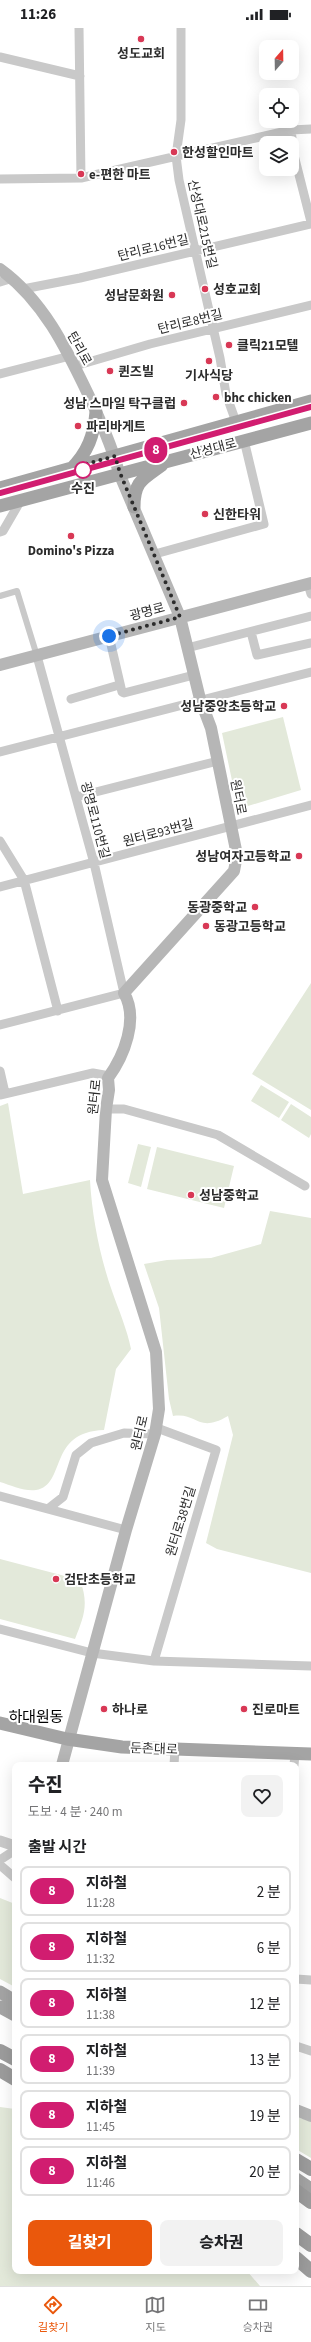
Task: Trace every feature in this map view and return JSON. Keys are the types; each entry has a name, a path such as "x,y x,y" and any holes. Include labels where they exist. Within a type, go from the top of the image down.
{"highway":[{"path":"0,2051 12,2057"},
{"path":"0,2070 12,2077"},
{"path":"299,2162 311,2170"},
{"path":"299,2193 311,2202"},
{"path":"299,2236 311,2245"},
{"path":"299,2261 311,2271"}],"main road":[{"name":"탄리로","path":"0,269 13,278 45,314 72,361 115,456"},
{"name":"산성대로","path":"0,488 311,401"},
{"path":"71,469 86,452 91,441 96,412"},
{"name":"산성대로","path":"0,506 311,422"},
{"name":"원터로","path":"63,1762 126,1530 156,1431 158,1409 156,1352 102,1180 106,1109 109,1090 108,1078 116,1067 128,1034 128,1000 124,993 234,870 237,855 211,728 200,699 180,617 120,473 115,456"},
{"path":"134,507 137,486 144,478 170,460"},
{"name":"광명로","path":"0,665 180,617 310,587"},
{"name":"둔촌대로","path":"0,1723 68,1740 122,1747 175,1749 294,1759 311,1754"},
{"path":"0,1992 12,1999"},
{"path":"0,2007 12,2013"},
{"path":"0,2016 12,2022"},
{"path":"299,2111 311,2116"},
{"path":"299,2169 311,2176"},
{"path":"299,2181 311,2189"}],"street":[{"path":"79,28 81,178"},
{"name":"산성대로215번길","path":"181,28 181,120 176,156 179,180 214,329 226,394 236,422"},
{"path":"0,57 80,76"},
{"path":"0,180 81,178 291,130 311,129"},
{"path":"291,130 294,155 311,223"},
{"name":"탄리로16번길","path":"23,288 80,278 311,223"},
{"path":"0,282 13,278"},
{"name":"탄리로8번길","path":"0,374 72,361 214,329 311,305"},
{"path":"154,554 264,524 244,440"},
{"path":"0,532 3,531 21,500"},
{"path":"0,596 17,591 37,656"},
{"path":"187,648 311,616"},
{"path":"250,632 257,655 311,643"},
{"path":"109,636 120,690 124,693 194,675"},
{"name":"광명로110번길","path":"37,656 94,863 124,993"},
{"path":"0,752 200,699 311,672"},
{"path":"71,699 119,685"},
{"path":"76,797 218,761"},
{"name":"원터로93번길","path":"0,887 311,805"},
{"path":"0,840 24,880 58,1011"},
{"path":"0,1025 124,993"},
{"path":"0,1070 2,1094 93,1073 104,1074 108,1078"},
{"path":"106,1109 124,1109 218,1135 305,1186"},
{"path":"49,1508 63,1497 76,1455 91,1443 124,1433 156,1431"},
{"name":"원터로38번길","path":"154,1661 216,1450 156,1431"},
{"path":"0,1496 126,1530"},
{"path":"0,1629 92,1653 154,1661 311,1666"},
{"path":"174,1762 175,1749"},
{"path":"0,1841 12,1845"},
{"path":"0,1860 12,1852"},
{"path":"0,1866 12,1876"},
{"path":"299,1979 311,1980"},
{"path":"299,2047 311,2050"}],"green space":[{"path":"283,717 301,790 238,809 222,733"},
{"path":"311,983 311,1110 252,1074"},
{"path":"261,1085 289,1102 279,1118 251,1101"},
{"path":"8,1103 23,1194 90,1180 100,1251 131,1349 116,1369 104,1430 86,1433 74,1440 60,1459 52,1479 45,1486 36,1490 18,1488 0,1482 0,1106"},
{"path":"291,1104 311,1117 311,1134 309,1138 281,1120"},
{"path":"138,1144 151,1147 141,1187 128,1183"},
{"path":"157,1147 234,1166 224,1208 147,1189"},
{"path":"270,1211 311,1218 311,1573 217,1549 206,1543 233,1435 228,1416 218,1421 204,1423 188,1417 173,1416 169,1399 159,1308 144,1264 167,1260 211,1258 261,1244"},
{"path":"0,1559 80,1580 83,1588 85,1603 83,1617 75,1639 0,1619"},
{"path":"0,1898 12,1903 12,1985 0,1979"},
{"path":"0,2107 12,2109 12,2274 250,2274 260,2286 0,2286"},
{"path":"299,2118 311,2121 311,2158 299,2151"}],"metro line":[{"name":"8","path":"0,493 311,407"}],"place":[{"name":"성도교회","path":"141,39"},
{"name":"한성할인마트","path":"174,152"},
{"name":"e-편한 마트","path":"81,174"},
{"name":"성호교회","path":"205,289"},
{"name":"성남문화원","path":"172,295"},
{"name":"클릭21모텔","path":"229,345"},
{"name":"기사식당","path":"209,361"},
{"name":"퀸즈빌","path":"110,371"},
{"name":"bhc chicken","path":"216,397"},
{"name":"성남 스마일 탁구클럽","path":"184,403"},
{"name":"파리바게트","path":"78,426"},
{"name":"수진","path":"83,470"},
{"name":"신한타워","path":"205,514"},
{"name":"Domino's Pizza","path":"71,536"},
{"name":"성남중앙초등학교","path":"284,706"},
{"name":"성남여자고등학교","path":"299,856"},
{"name":"동광중학교","path":"255,907"},
{"name":"동광고등학교","path":"206,926"},
{"name":"성남중학교","path":"191,1195"},
{"name":"검단초등학교","path":"56,1579"},
{"name":"하나로","path":"104,1709"},
{"name":"진로마트","path":"244,1709"}],"district":[{"name":"하대원동","path":"36,1717"}],"route":[{"path":"83,470 86,464 115,456 120,473 180,617 109,636"}]}
